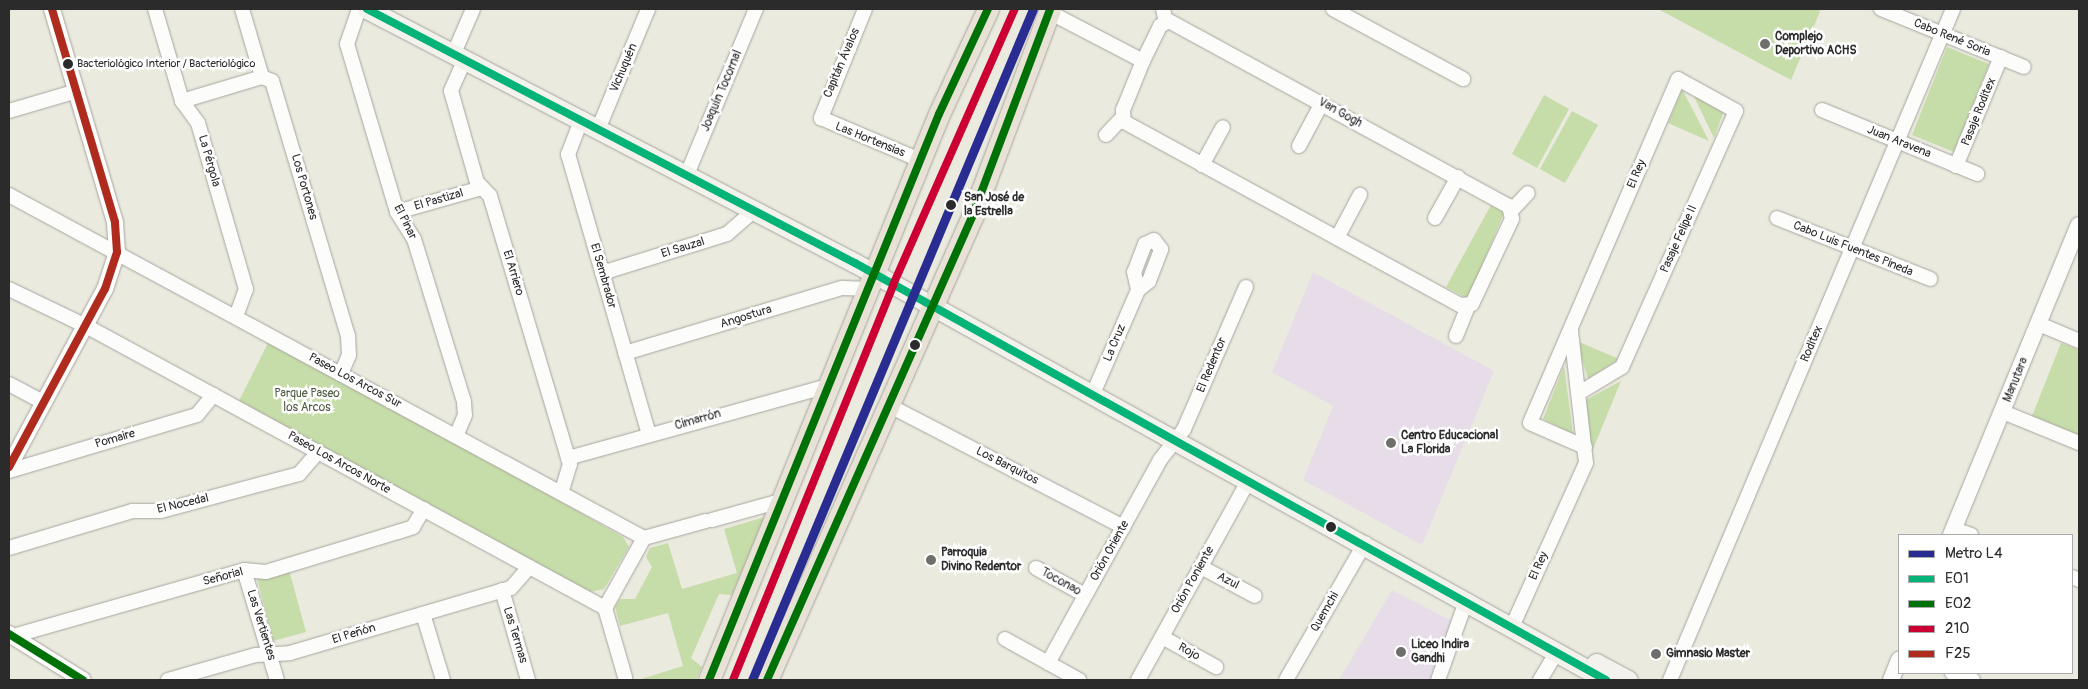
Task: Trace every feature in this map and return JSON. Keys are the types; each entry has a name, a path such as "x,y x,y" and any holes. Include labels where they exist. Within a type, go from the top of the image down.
{"main road":[{"path":"367,9 688,172 756,209 870,281 932,309 1249,480 1365,544 1465,604 1513,624 1628,680"},
{"path":"709,680 784,500 920,160 988,9"},
{"path":"767,680 839,509 890,406 932,309 1008,128 1050,10"},
{"path":"1365,544 1390,550 1513,624 1556,653 1606,680"}],"street":[{"path":"9,467 110,279 118,252 116,222 52,9"},
{"name":"La Pérgola","path":"155,9 182,101 198,123 246,289 236,317"},
{"name":"Los Portones","path":"242,9 262,77 274,84 348,336 349,355 341,374"},
{"name":"El Pinar","path":"359,9 347,44 397,212 414,239 464,402 465,415 456,436"},
{"name":"El Arriero","path":"473,9 451,91 481,188 490,196 568,458 571,472 561,493"},
{"name":"Vichuquén","path":"599,127 648,9"},
{"name":"Joaquín Tocornal","path":"688,172 756,9"},
{"name":"Capitán Ávalos","path":"821,118 865,9"},
{"path":"1333,9 1463,79"},
{"name":"Cabo René Soria","path":"1881,9 2024,67"},
{"name":"Roditex","path":"1670,680 1953,9"},
{"path":"1050,10 1143,61"},
{"name":"Van Gogh","path":"1106,135 1122,118 1143,61 1165,15 1458,177 1512,210"},
{"name":"Pasaje Roditex","path":"1956,166 2001,57"},
{"path":"182,101 262,77"},
{"name":"El Rey","path":"1585,447 1530,423 1678,79 1736,111"},
{"path":"9,111 77,91"},
{"path":"1298,146 1322,102"},
{"name":"Juan Aravena","path":"1822,110 1977,174"},
{"name":"Pasaje Felipe II","path":"1579,393 1622,367 1736,111"},
{"name":"El Sembrador","path":"582,118 568,154 649,434"},
{"name":"Las Hortensias","path":"821,118 920,160"},
{"path":"1122,118 1202,165 1468,306"},
{"path":"1202,165 1223,127"},
{"path":"1435,218 1458,177"},
{"name":"El Pastizal","path":"397,212 481,188"},
{"path":"1456,336 1468,306 1479,291 1512,210 1528,193"},
{"name":"Paseo Los Arcos Sur","path":"9,195 118,252 644,538"},
{"path":"1337,238 1360,195"},
{"name":"El Sauzal","path":"602,273 727,234 756,209"},
{"name":"Cabo Luis Fuentes Pineda","path":"1777,218 1930,279"},
{"name":"Manutara","path":"1953,532 2079,225"},
{"name":"Angostura","path":"626,353 870,281"},
{"name":"El Redentor","path":"1175,441 1246,287"},
{"name":"Paseo Los Arcos Norte","path":"9,289 86,326 605,608"},
{"name":"La Cruz","path":"1092,396 1138,290"},
{"path":"2039,324 2079,341"},
{"name":"El Rey","path":"1513,624 1586,463 1571,330"},
{"path":"9,384 44,403"},
{"name":"Cimarrón","path":"568,458 649,434 828,386"},
{"name":"Pomaire","path":"9,471 196,415 213,395"},
{"name":"Los Barquitos","path":"890,406 1123,527"},
{"path":"2003,412 2079,443"},
{"name":"Orión Oriente","path":"1048,663 1123,527 1175,441"},
{"name":"El Nocedal","path":"9,548 132,511 161,511 299,474 318,452"},
{"name":"Orión Poniente","path":"1138,680 1249,480"},
{"path":"625,677 605,608 644,538 784,500"},
{"name":"Señorial","path":"11,635 244,570 266,572 410,529 424,510"},
{"name":"Quemchi","path":"1286,680 1365,544"},
{"name":"El Peñón","path":"168,680 270,654 290,653 502,590 518,584 529,567"},
{"name":"Azul","path":"1201,567 1256,596"},
{"name":"Toconao","path":"1036,568 1085,595"},
{"name":"Las Vertientes","path":"244,570 277,680"},
{"name":"Las Termas","path":"502,590 528,680"},
{"path":"1438,680 1465,604"},
{"path":"423,614 444,680"},
{"path":"11,635 82,680"},
{"name":"Rojo","path":"1162,637 1216,668"},
{"path":"1005,640 1079,680"},
{"path":"1540,680 1556,653"},
{"path":"1891,680 1898,662"},
{"path":"1955,674 1973,680"}],"shaded area":[{"name":"Centro Educacional La Florida","path":"1313,272 1494,371 1422,545 1303,480 1333,406 1272,372"},
{"name":"Liceo Indira Gandhi","path":"1392,590 1456,623 1436,680 1339,680"}],"green space":[{"name":"Complejo Deportivo ACHS","path":"1658,9 1821,9 1791,80"},
{"path":"1947,47 1989,64 1954,152 1912,135"},
{"path":"1690,88 1724,111 1714,138"},
{"path":"1682,89 1709,141 1668,123"},
{"path":"1544,95 1569,109 1537,168 1512,154"},
{"path":"1572,111 1598,125 1565,183 1540,169"},
{"path":"1491,205 1504,213 1468,299 1446,287"},
{"path":"1577,341 1619,359 1588,379"},
{"name":"Parque Paseo los Arcos","path":"268,343 383,405 385,402 623,537 629,547 604,589 590,592 239,401"},
{"path":"2061,343 2079,350 2079,435 2032,416"},
{"path":"1564,366 1573,434 1543,419"},
{"path":"1621,381 1591,454 1582,402"},
{"path":"765,517 732,595 719,594 691,658 702,667 696,680 638,680 683,666 668,613 620,626 615,607 620,599 635,599 652,567 646,557 650,548 668,543 682,589 737,573 724,529"},
{"path":"289,570 306,632 273,641 257,578"}],"metro line":[{"name":"L4","path":"752,680 1033,9"}],"transit line":[{"name":"F25","path":"9,467 105,289 117,252 115,222 52,9"},
{"name":"E01","path":"367,9 855,263 1606,680"},
{"name":"E02","path":"709,680 939,114 988,9"},
{"name":"210","path":"733,680 893,285 1015,9"},
{"name":"E02","path":"767,680 972,217 1050,9"},
{"name":"E02","path":"9,634 83,680"}],"place":[{"name":"Complejo Deportivo ACHS","path":"1765,44"},
{"name":"Bacteriológico Interior / Bacteriológico","path":"68,64"},
{"name":"San José de la Estrella","path":"951,205"},
{"name":"Centro Educacional La Florida","path":"1391,443"},
{"name":"Parroquia Divino Redentor","path":"931,560"},
{"name":"Liceo Indira Gandhi","path":"1401,652"},
{"name":"Gimnasio Master","path":"1656,654"}]}
